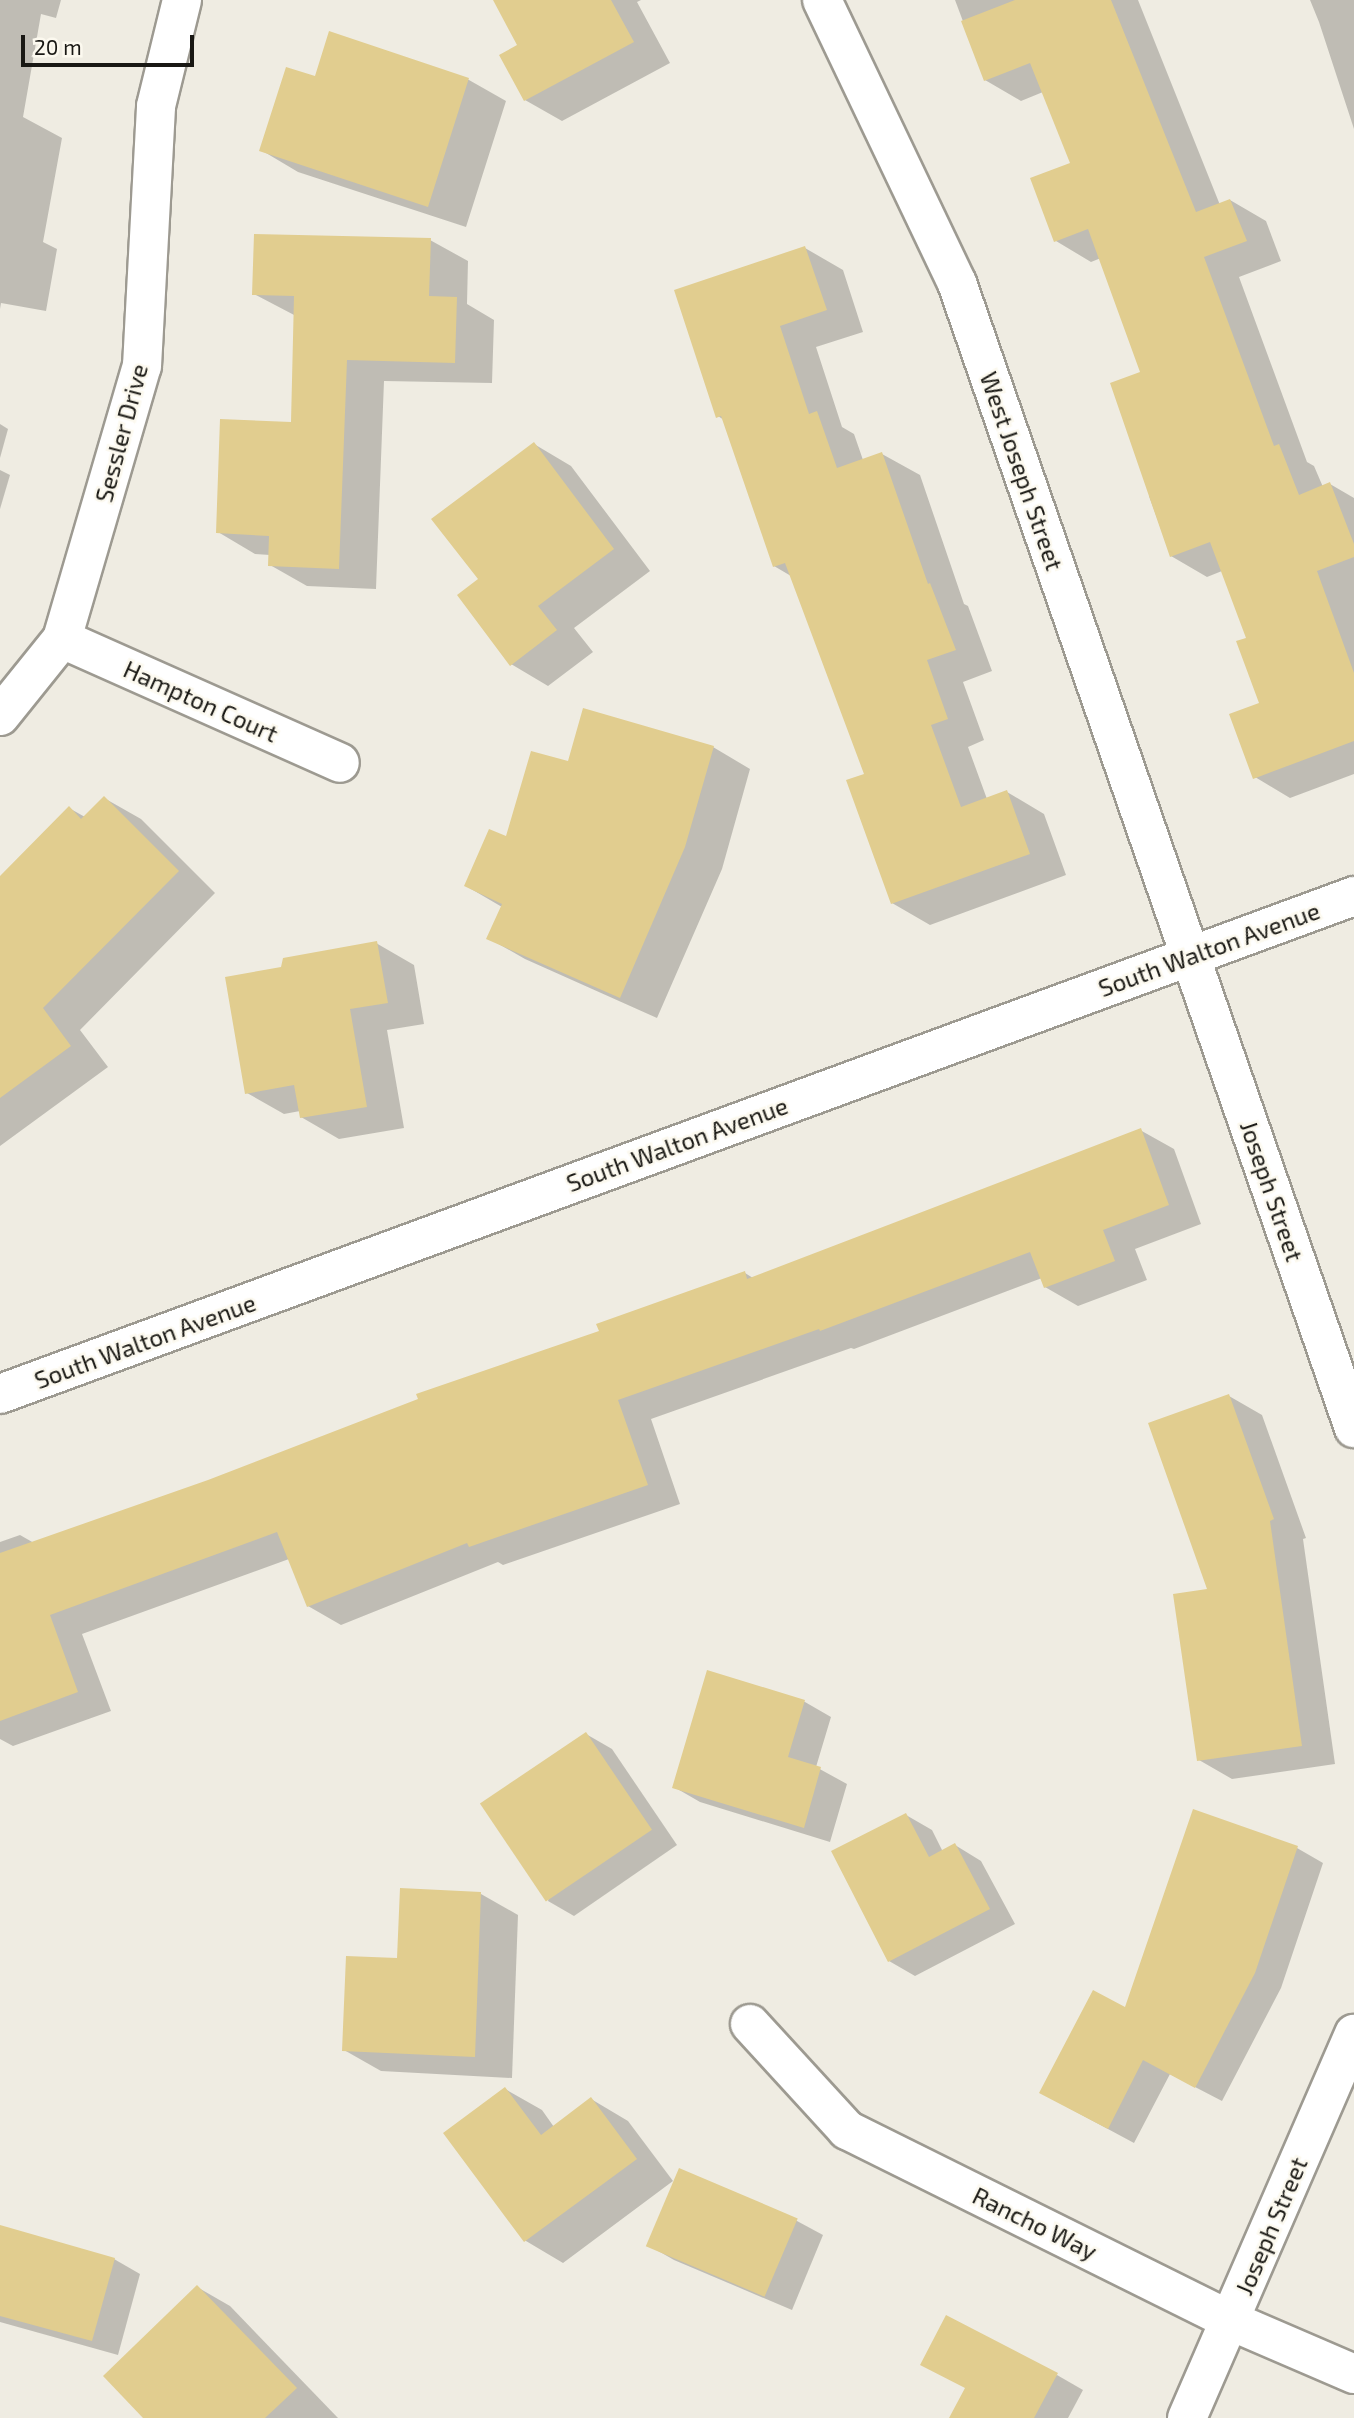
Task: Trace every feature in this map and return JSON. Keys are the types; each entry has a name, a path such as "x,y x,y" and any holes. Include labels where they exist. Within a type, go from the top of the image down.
{"street":[{"name":"Sessler Drive","path":"0,716 62,639 142,366 156,106 182,0"},
{"name":"West Joseph Street","path":"822,0 957,283 1190,955"},
{"name":"Hampton Court","path":"62,639 340,763"},
{"name":"South Walton Avenue","path":"0,1394 1354,896"},
{"name":"Joseph Street","path":"1190,955 1354,1428"},
{"name":"Rancho Way","path":"750,2024 847,2130 1231,2321 1354,2374"},
{"name":"Joseph Street","path":"1187,2418 1354,2034"}],"building":[{"path":"493,0 611,0 634,42 524,101 499,55 517,45"},
{"path":"1015,0 1111,0 1196,212 1230,199 1247,241 1204,257 1274,446 1279,444 1299,495 1330,482 1354,544 1354,557 1317,571 1354,673 1354,741 1253,779 1229,714 1259,703 1236,641 1246,638 1210,542 1170,557 1110,383 1140,372 1088,229 1054,242 1030,178 1070,163 1030,63 984,81 961,21"},
{"path":"329,31 469,78 428,207 259,151 286,67 315,76"},
{"path":"254,234 431,238 429,296 457,297 455,363 347,360 339,569 268,566 269,536 216,533 220,419 291,422 294,296 252,295"},
{"path":"805,246 827,310 780,326 809,414 817,411 837,468 882,452 928,584 930,583 956,650 927,660 948,719 931,725 961,807 1007,790 1030,854 891,904 846,780 864,774 785,563 773,567 721,416 716,418 674,290"},
{"path":"534,442 614,549 538,606 557,630 510,666 457,595 478,579 431,519"},
{"path":"583,708 714,746 685,847 620,998 486,939 502,904 464,886 489,829 506,836 531,751 568,761"},
{"path":"104,796 179,871 43,1008 71,1046 0,1098 0,876 69,806 81,819"},
{"path":"377,941 388,1003 350,1009 367,1107 300,1118 294,1085 245,1094 225,977 281,967 283,958"},
{"path":"1141,1128 1169,1205 1103,1230 1115,1261 1044,1288 1030,1252 820,1331 819,1329 618,1400 648,1485 469,1547 467,1543 307,1607 277,1532 50,1615 78,1692 0,1721 0,1553 208,1480 418,1399 416,1394 599,1331 596,1324 745,1271 747,1279"},
{"path":"1229,1394 1274,1519 1270,1521 1302,1746 1197,1761 1173,1594 1207,1589 1148,1423"},
{"path":"707,1670 805,1700 788,1757 821,1767 804,1828 672,1788"},
{"path":"586,1732 652,1830 546,1901 480,1804"},
{"path":"1193,1809 1298,1846 1255,1973 1195,2088 1143,2060 1108,2129 1039,2093 1093,1990 1125,2007"},
{"path":"906,1813 929,1857 955,1843 990,1909 888,1962 831,1851"},
{"path":"400,1888 481,1892 475,2057 342,2051 346,1956 397,1958"},
{"path":"505,2087 541,2135 591,2097 637,2159 524,2242 443,2133"},
{"path":"679,2168 798,2218 765,2297 646,2246"},
{"path":"0,2225 115,2258 92,2341 0,2316"},
{"path":"197,2285 297,2388 265,2418 143,2418 103,2376"},
{"path":"946,2315 1058,2373 1034,2418 949,2418 965,2388 920,2365"}]}
